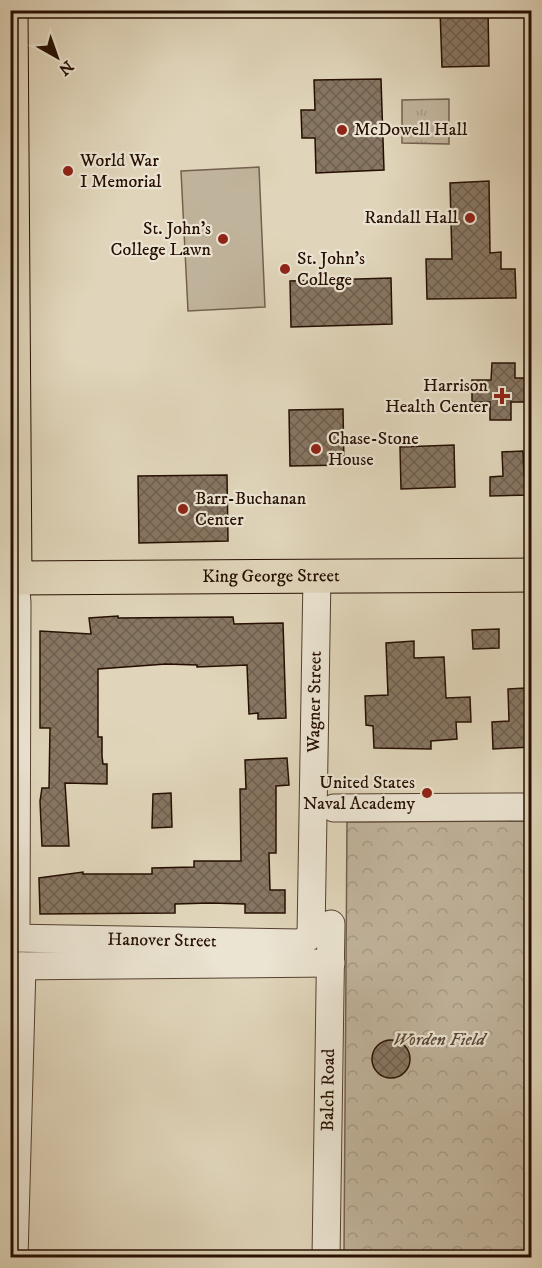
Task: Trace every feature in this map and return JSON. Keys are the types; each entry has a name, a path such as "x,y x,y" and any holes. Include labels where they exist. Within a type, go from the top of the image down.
{"main road":[{"path":"11,10 13,578"},
{"name":"King George Street","path":"13,578 531,575"}],"street":[{"name":"Wagner Street","path":"317,576 321,929"},
{"path":"13,578 13,938"},
{"path":"333,808 531,807"},
{"name":"Hanover Street","path":"13,938 301,943 321,929"},
{"name":"Balch Road","path":"321,929 331,963 326,1257"},
{"path":"14,1257 16,966 331,963"}],"green space":[{"path":"449,99 449,144 402,143 402,100"},
{"name":"St. John's College Lawn","path":"259,167 265,307 188,311 181,171"},
{"name":"Worden Field","path":"531,821 531,1257 344,1257 347,822"}],"building":[{"path":"440,10 488,10 489,66 442,67"},
{"name":"McDowell Hall","path":"381,79 384,170 316,173 315,138 302,138 301,110 315,110 314,80"},
{"name":"Randall Hall","path":"489,181 490,253 501,252 501,269 515,269 516,298 427,299 426,259 452,259 450,183"},
{"path":"391,278 392,324 291,327 290,281"},
{"name":"Harrison Health Center","path":"492,363 515,363 515,378 531,378 531,402 511,402 511,420 490,420 490,402 472,402 472,380 491,380"},
{"name":"Chase-Stone House","path":"343,409 344,465 290,466 289,410"},
{"path":"454,445 455,487 401,489 400,447"},
{"path":"523,451 524,476 531,476 531,495 490,496 490,477 503,476 502,452"},
{"name":"Barr-Buchanan Center","path":"227,475 228,541 139,543 138,476"},
{"path":"118,616 118,618 233,617 234,624 283,623 286,718 258,719 258,713 249,714 247,665 197,667 197,665 166,664 98,669 98,737 102,737 103,764 107,764 107,784 65,783 69,846 42,846 40,801 42,788 49,788 50,728 40,728 40,631 91,634 89,618"},
{"path":"499,629 499,648 473,649 472,630"},
{"path":"414,641 414,658 444,657 446,698 470,697 471,722 456,722 457,739 431,741 431,749 374,748 373,726 366,725 365,696 388,695 386,643"},
{"path":"525,688 526,713 531,713 531,747 493,749 492,722 509,721 508,689"},
{"path":"287,758 289,785 276,786 276,853 269,853 270,890 285,890 285,913 245,913 245,904 210,903 175,904 175,913 40,914 39,878 83,872 83,874 152,874 152,868 194,867 194,861 241,861 240,789 246,789 245,760"},
{"path":"171,793 172,827 152,828 153,794"},
{"path":"391,1040 405,1045 410,1059 405,1073 391,1078 377,1073 372,1059 377,1045"}],"place":[{"name":"McDowell Hall","path":"342,130"},
{"name":"World War I Memorial","path":"68,171"},
{"name":"Randall Hall","path":"470,218"},
{"name":"St. John's College Lawn","path":"223,239"},
{"name":"St. John's College","path":"285,269"},
{"name":"Harrison Health Center","path":"502,396"},
{"name":"Chase-Stone House","path":"316,449"},
{"name":"Barr-Buchanan Center","path":"183,509"},
{"name":"United States Naval Academy","path":"427,793"}]}
